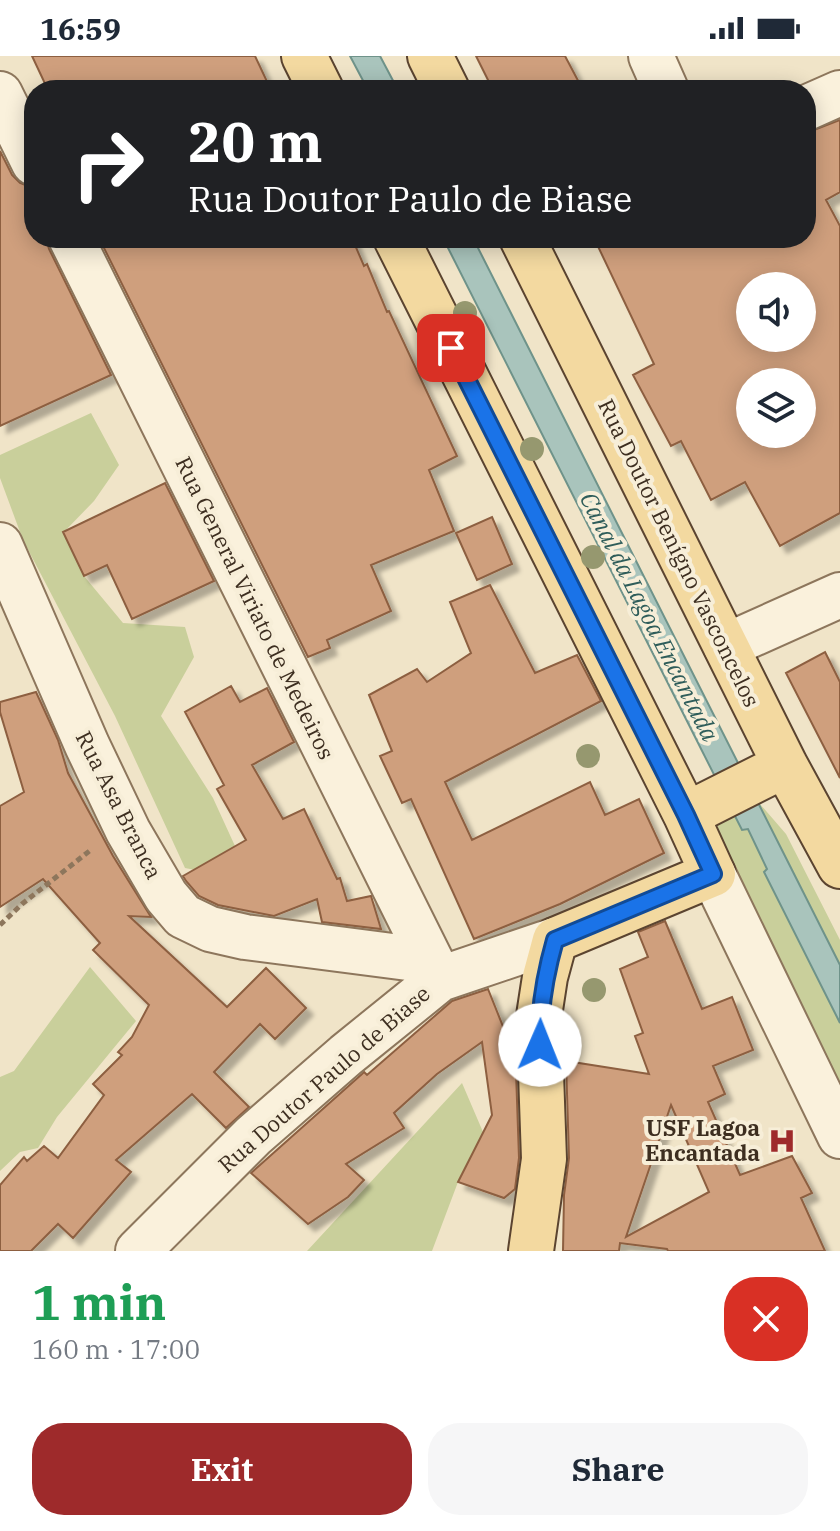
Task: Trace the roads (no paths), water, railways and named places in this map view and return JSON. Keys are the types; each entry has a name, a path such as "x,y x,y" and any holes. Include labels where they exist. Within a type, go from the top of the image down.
{"main road":[{"path":"304,56 316,80"},
{"path":"430,56 442,80"},
{"path":"401,248 694,810 713,874"},
{"name":"Rua Doutor Benígno Vasconcelos","path":"527,248 726,646 780,768 840,866"},
{"path":"694,810 780,768"},
{"name":"Rua Doutor Paulo de Biase","path":"555,940 713,874"},
{"path":"531,1251 544,1159 539,1016 555,940"}],"street":[{"path":"651,56 662,80"},
{"path":"816,104 840,93"},
{"path":"0,94 24,143"},
{"name":"Rua General Viriato de Medeiros","path":"76,248 435,970"},
{"name":"Rua Asa Branca","path":"0,545 128,831 166,896 183,916 210,929 245,937 435,970"},
{"path":"726,646 840,595"},
{"path":"713,874 840,1136"},
{"name":"Rua Doutor Paulo de Biase","path":"138,1251 253,1136 346,1055 435,970 555,940"}],"water":[{"path":"350,56 380,56 393,80 363,80"},
{"name":"Canal da Lagoa Encantada","path":"448,248 478,248 840,965 840,1023 764,872 767,869 748,829 742,830"}],"place":[{"name":"USF Lagoa Encantada","path":"782,1141"}]}
